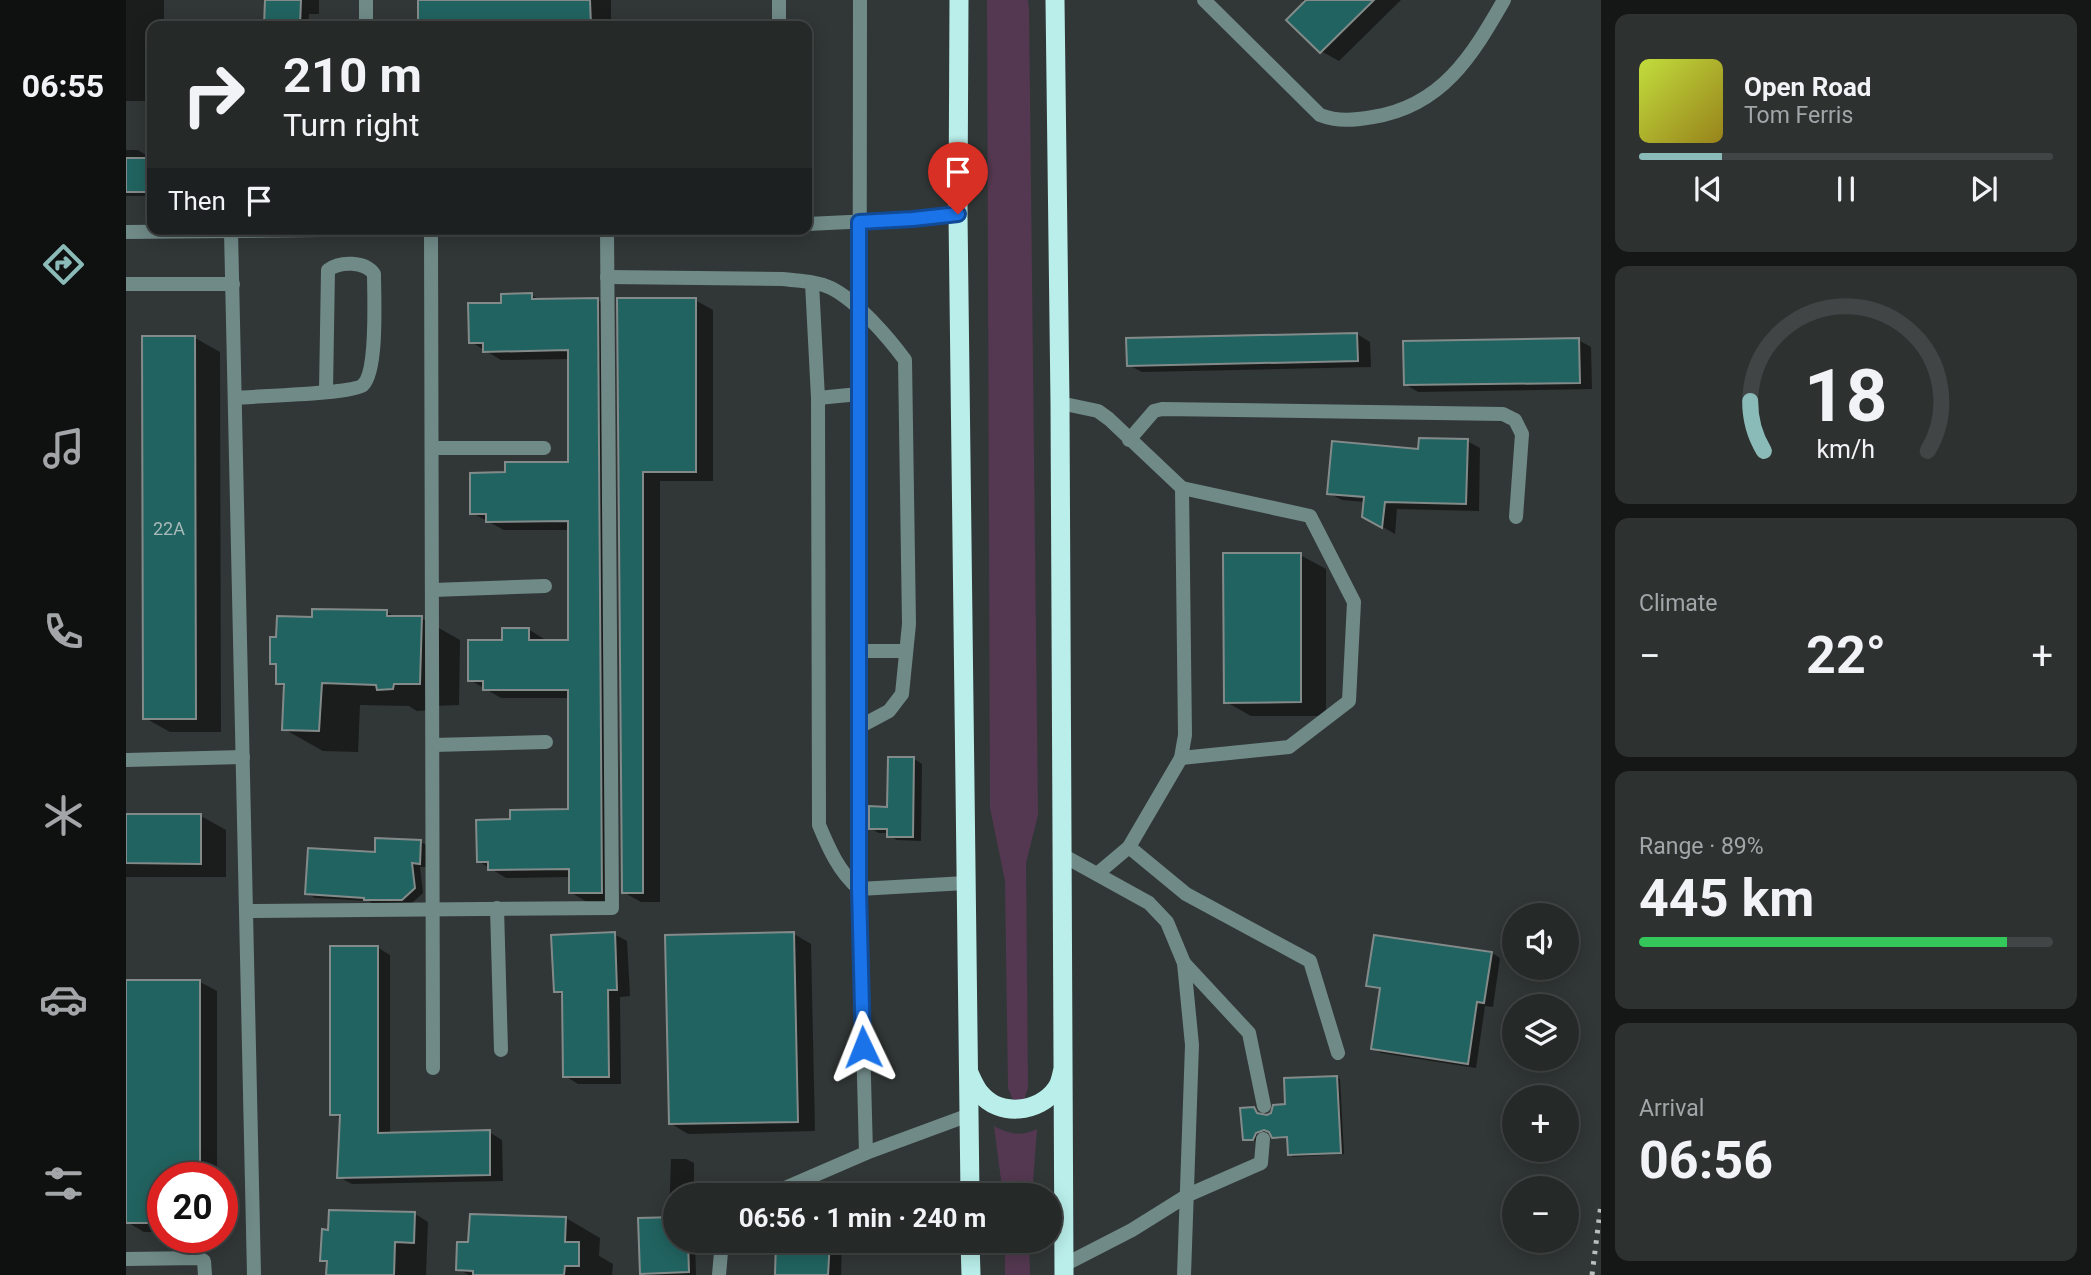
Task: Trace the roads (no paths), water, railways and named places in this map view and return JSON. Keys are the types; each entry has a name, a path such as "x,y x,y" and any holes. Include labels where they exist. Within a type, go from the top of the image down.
{"highway":[{"path":"959,0 958,214 970,1183"},
{"path":"1055,0 1064,856 1064,1270"},
{"path":"968,1072 980,1094 998,1107 1020,1110 1041,1103 1057,1088 1065,1067"},
{"path":"970,1253 971,1275"}],"street":[{"path":"366,0 366,21"},
{"path":"779,0 779,21"},
{"path":"860,0 859,889 866,1153"},
{"path":"1204,0 1320,115 1332,120 1389,115 1422,101 1450,80 1478,46 1504,0"},
{"path":"812,224 958,214"},
{"path":"126,232 147,232"},
{"path":"231,235 254,1275"},
{"path":"431,235 433,1068"},
{"path":"247,911 612,908 607,235"},
{"path":"235,398 353,389 363,385 373,359 374,274 365,265 332,266 328,270 326,391"},
{"path":"607,277 783,279 831,288 889,338 905,360 909,624 902,694 889,711 859,727"},
{"path":"812,283 818,398 819,825 846,878 859,889 966,883"},
{"path":"126,284 233,284"},
{"path":"818,398 859,394"},
{"path":"1060,403 1098,411 1182,488 1310,516 1354,602 1349,701 1289,747 1181,758"},
{"path":"1129,440 1154,411 1162,409 1503,414 1515,420 1522,434 1516,517"},
{"path":"432,449 544,448"},
{"path":"1097,874 1129,847 1181,758 1185,735 1182,488"},
{"path":"433,590 545,586"},
{"path":"859,651 906,652"},
{"path":"433,745 546,742"},
{"path":"126,760 243,757"},
{"path":"1129,847 1186,894 1310,961 1338,1053"},
{"path":"1064,856 1149,903 1167,922 1184,962 1192,1045 1184,1275"},
{"path":"497,908 500,1050"},
{"path":"1184,962 1249,1033 1264,1106"},
{"path":"797,1183 866,1153 969,1115"},
{"path":"1064,1270 1188,1195 1261,1163 1263,1139"},
{"path":"719,1275 721,1253"},
{"path":"126,1259 199,1258 204,1261 205,1275"}],"railway":[{"path":"1592,1275 1601,1204"}]}
